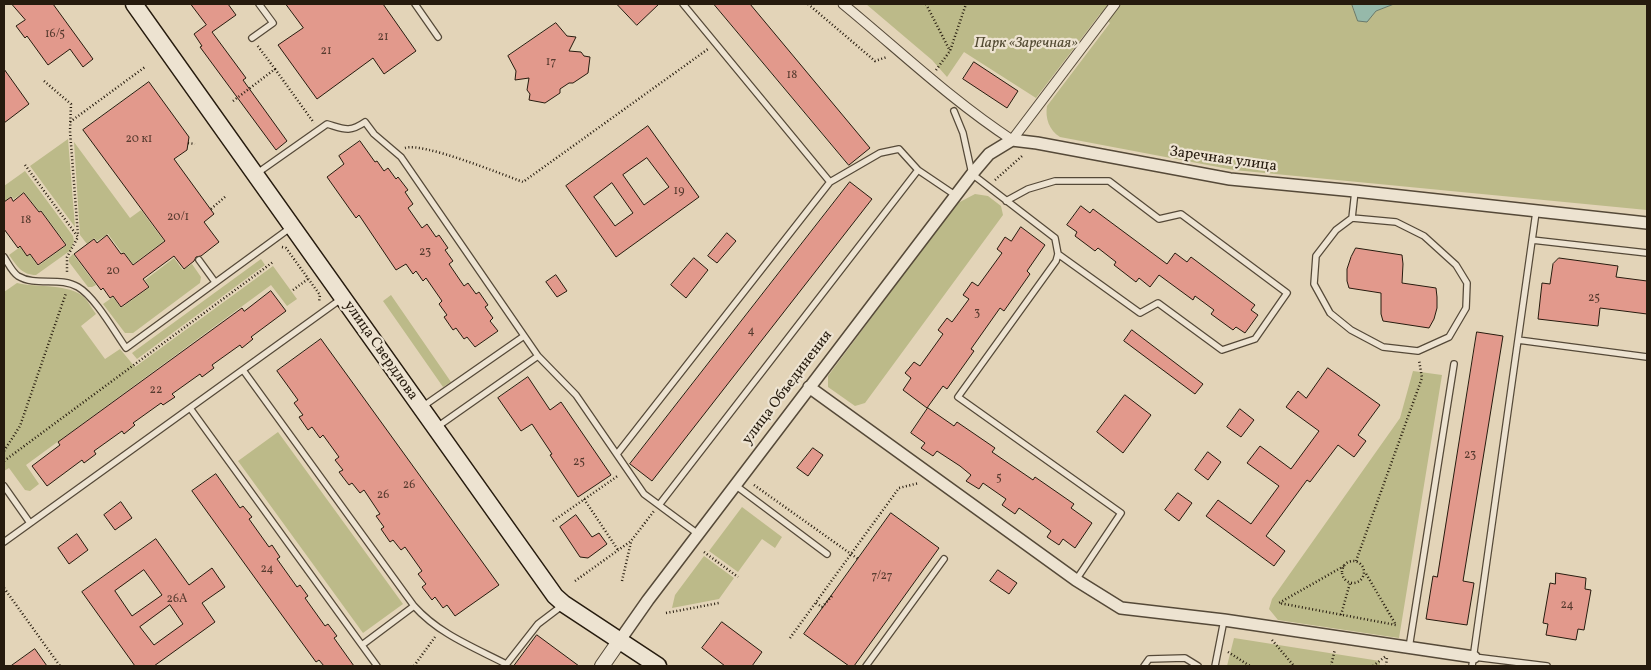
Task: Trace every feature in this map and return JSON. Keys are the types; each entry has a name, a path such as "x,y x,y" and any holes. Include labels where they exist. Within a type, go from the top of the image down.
{"main road":[{"name":"улица Свердлова","path":"136,5 555,596 564,604 658,666"}],"street":[{"name":"Заречная улица","path":"843,4 937,85 987,124 1012,140 1037,143 1230,180 1355,191 1647,223"},
{"path":"1012,140 1115,4"},
{"name":"улица Объединения","path":"602,666 648,600 955,195 990,154 1012,140"},
{"path":"809,387 1076,580 1121,608 1224,620 1409,648 1473,662"}],"lane":[{"path":"252,38 273,23 259,4"},
{"path":"415,4 438,37"},
{"path":"683,4 830,182"},
{"path":"954,111 963,133 972,174 1055,238 1058,254 1056,261 958,397 1121,513 1076,580"},
{"path":"255,174 327,124 346,130 356,128 365,122 374,134 396,151 538,356 576,396 644,494 698,534"},
{"path":"617,454 830,182 880,153 899,149 918,170 955,195"},
{"path":"659,505 918,170"},
{"path":"1006,201 1028,189 1055,181 1109,181 1159,219 1182,214 1287,293 1255,339 1222,350 1158,303 1140,313 1058,254"},
{"path":"1352,218 1355,191"},
{"path":"1536,212 1473,662 1547,666"},
{"path":"1352,218 1396,222 1424,236 1456,265 1467,283 1466,308 1449,337 1418,351 1382,348 1351,330 1330,313 1314,284 1316,256 1336,230 1352,218"},
{"path":"4,257 17,275 29,280 69,283 87,293 126,348 292,227"},
{"path":"1532,240 1647,253"},
{"path":"199,260 215,282"},
{"path":"4,542 342,298"},
{"path":"420,408 524,336"},
{"path":"1518,340 1647,357"},
{"path":"435,429 538,356"},
{"path":"1409,648 1454,364"},
{"path":"243,370 426,620 440,630 505,665 538,624 564,604"},
{"path":"190,408 377,666"},
{"path":"735,485 828,554"},
{"path":"4,486 30,523"},
{"path":"866,666 944,559"},
{"path":"362,645 414,606"},
{"path":"1215,666 1224,620"},
{"path":"1144,666 1149,660 1185,658 1198,666"}],"path":[{"path":"808,4 875,61 899,52"},
{"path":"926,4 950,51"},
{"path":"944,60 950,51 966,4"},
{"path":"252,38 318,130"},
{"path":"396,151 409,146 433,151 523,182 715,44"},
{"path":"70,122 146,67"},
{"path":"233,100 275,69"},
{"path":"4,451 20,426 69,283 67,257 78,237 70,122 71,104 44,81"},
{"path":"188,143 195,144"},
{"path":"987,186 1022,156"},
{"path":"25,164 78,237"},
{"path":"211,209 226,196"},
{"path":"280,246 286,248 320,295 319,302 314,306"},
{"path":"4,461 273,262"},
{"path":"293,290 308,278"},
{"path":"1356,561 1422,378 1418,351"},
{"path":"553,521 627,470"},
{"path":"790,638 899,488 935,478"},
{"path":"754,485 858,559"},
{"path":"584,499 618,550"},
{"path":"575,581 631,541 659,505"},
{"path":"622,581 631,541"},
{"path":"704,552 738,578"},
{"path":"1350,561 1356,561 1362,566 1396,625 1279,603 1344,566 1350,561"},
{"path":"1344,566 1342,574 1344,580 1350,583 1358,583 1365,572"},
{"path":"1341,614 1350,583"},
{"path":"4,588 60,666"},
{"path":"816,603 822,607 832,595"},
{"path":"666,613 719,603"},
{"path":"414,666 440,630"},
{"path":"1271,638 1294,666"},
{"path":"1331,666 1335,648"},
{"path":"1226,651 1250,666"},
{"path":"1373,666 1387,656 1386,666"}],"green space":[{"name":"Парк «Заречная»","path":"866,4 1352,4 1354,11 1376,11 1394,4 1647,4 1647,210 1234,170 1060,137 1053,131 1049,123 1047,106 1110,23 1100,14 1036,98 964,52 947,77 932,60"},
{"path":"68,139 75,227 30,166"},
{"path":"74,142 130,218 141,210 164,241 133,264 108,234 97,241 94,238 87,244 80,235"},
{"path":"25,171 73,236 74,241 71,250 36,275 23,272 9,255 20,247 27,256 30,255 38,266 67,245 41,210 39,211 24,192 14,199 11,196 4,202 4,186"},
{"path":"975,194 988,196 1001,206 1003,215 865,403 855,406 828,387 828,376 956,204"},
{"path":"73,254 96,285 88,287 69,262 69,258"},
{"path":"174,258 183,270 192,264 201,277 200,283 133,333 125,333 103,304 113,297 121,308 150,287 145,280"},
{"path":"261,259 265,265 137,359 132,353"},
{"path":"273,266 297,299 287,306 271,285 26,465 39,484 30,491 25,490 9,468 4,471 4,292 17,283 62,288 79,293 85,298 96,314 81,326 105,359 120,349 135,367"},
{"path":"391,295 451,382 443,387 383,301"},
{"path":"1413,371 1442,375 1399,638 1278,620 1269,609 1272,599 1400,418"},
{"path":"278,432 403,604 363,633 238,461"},
{"path":"742,507 782,537 775,548 762,539 738,572 709,551"},
{"path":"704,556 734,578 719,599 672,608 675,595"},
{"path":"1234,638 1380,661 1380,666 1227,666"}],"shaded area":[{"path":"1352,4 1394,4 1376,11 1367,22 1358,21"}],"building":[{"path":"12,4 53,4 93,59 83,67 70,49 48,65 27,36 25,38 16,26 25,20"},
{"path":"191,4 228,4 236,15 212,32 246,78 243,80 287,141 276,150 200,47 202,46 194,34 206,25"},
{"path":"286,4 383,4 416,51 384,74 373,58 317,99 278,45 303,28"},
{"path":"617,4 659,4 637,25"},
{"path":"714,4 750,4 870,148 849,165"},
{"path":"556,23 567,36 576,37 569,51 581,52 584,56 590,57 588,73 560,89 560,93 545,103 529,100 530,94 527,90 529,78 515,80 516,71 508,56"},
{"path":"974,62 1018,91 1007,108 963,79"},
{"path":"4,69 29,104 4,123"},
{"path":"149,82 189,137 187,150 174,159 214,214 204,222 219,242 201,256 196,257 184,269 174,256 143,279 149,287 121,307 113,296 110,298 103,288 101,290 74,254 94,239 97,243 107,235 121,254 124,253 133,265 165,241 83,130"},
{"path":"648,126 699,197 616,257 566,186","holes":["647,158 669,187 644,205 623,175","612,183 633,213 615,226 594,197"]},
{"path":"360,141 384,171 388,168 396,179 398,177 408,190 405,192 413,204 408,208 422,228 427,224 436,237 439,235 448,248 445,250 453,261 449,264 464,286 468,283 476,294 479,292 488,305 485,307 493,318 490,321 498,331 475,347 467,337 464,339 456,328 453,330 444,317 447,315 439,304 442,301 426,278 423,281 416,271 413,274 406,264 396,270 359,215 356,218 327,177 344,164 339,156"},
{"path":"850,182 872,199 652,481 630,464"},
{"path":"24,193 39,212 41,211 66,245 38,265 30,254 27,256 20,246 18,248 4,229 4,202 11,197 13,201"},
{"path":"1081,206 1090,213 1093,209 1167,264 1175,253 1187,262 1191,257 1255,305 1251,310 1258,315 1245,333 1236,327 1233,330 1211,314 1214,310 1195,296 1193,300 1159,275 1150,287 1139,278 1136,282 1114,265 1116,262 1098,248 1095,251 1075,236 1077,232 1067,225"},
{"path":"1021,227 1045,245 1027,271 1030,274 1004,311 1000,308 971,349 974,351 947,389 943,386 927,408 903,390 911,378 905,373 914,362 920,366 943,334 938,330 947,318 952,322 969,299 963,295 972,282 978,286 1002,253 997,249 1005,237 1011,241"},
{"path":"727,233 736,241 717,263 708,256"},
{"path":"1356,248 1402,255 1402,283 1436,288 1437,308 1429,328 1383,321 1381,293 1349,288 1347,269"},
{"path":"694,258 708,270 686,298 671,285"},
{"path":"1559,258 1618,266 1616,277 1647,281 1647,314 1600,308 1598,326 1538,319 1542,283 1550,284 1553,264"},
{"path":"556,275 567,291 557,297 546,282"},
{"path":"271,291 286,311 251,337 253,339 242,348 240,345 212,365 214,368 202,377 200,374 172,394 175,397 163,405 161,403 133,423 135,425 124,434 122,431 94,451 96,454 84,463 82,460 47,486 32,466 60,445 58,442 242,308 244,311"},
{"path":"1132,330 1203,384 1195,394 1124,341"},
{"path":"1477,332 1503,336 1463,581 1474,583 1467,625 1426,619 1433,576 1437,577"},
{"path":"321,339 499,585 455,616 447,605 443,608 435,597 432,600 422,587 426,584 418,574 422,571 405,547 401,550 393,540 390,542 381,529 384,527 376,516 380,514 364,490 360,493 352,483 349,485 339,472 343,470 335,460 339,457 323,435 320,438 312,427 308,430 299,417 303,415 294,403 298,400 277,371"},
{"path":"1328,368 1380,405 1358,435 1366,441 1354,457 1338,445 1310,482 1307,480 1266,536 1285,551 1274,566 1206,516 1218,500 1251,524 1279,486 1247,463 1260,446 1291,469 1319,431 1286,407 1298,391 1306,398"},
{"path":"528,377 550,410 561,402 611,475 578,497 532,424 521,431 498,398"},
{"path":"1125,395 1151,415 1123,453 1097,432"},
{"path":"928,408 954,426 957,422 995,448 992,452 1033,480 1035,477 1074,504 1071,508 1092,523 1075,548 1063,539 1059,545 1047,537 1051,531 1019,508 1015,514 1002,505 1006,499 983,483 979,489 966,481 971,475 937,451 933,456 921,448 925,443 911,433"},
{"path":"1240,409 1254,420 1241,437 1227,427"},
{"path":"813,448 823,455 808,476 797,468"},
{"path":"1208,452 1221,462 1208,480 1195,470"},
{"path":"216,474 240,508 243,506 252,517 249,519 269,547 272,545 280,557 277,559 297,587 300,585 308,596 305,598 325,626 328,624 337,636 334,638 354,666 324,666 319,660 316,662 192,491"},
{"path":"1178,493 1192,503 1179,521 1165,510"},
{"path":"121,502 132,518 115,530 104,515"},
{"path":"891,513 939,548 854,666 849,666 804,634"},
{"path":"576,515 592,537 599,533 607,544 588,558 580,557 560,527"},
{"path":"77,534 88,550 69,564 58,548"},
{"path":"156,539 189,585 212,568 225,587 202,603 215,622 154,666 135,666 82,592","holes":["144,570 162,595 132,616 115,591","170,605 183,624 154,645 140,627"]},
{"path":"998,570 1017,583 1009,594 990,581"},
{"path":"1556,573 1586,578 1585,589 1591,590 1584,630 1578,629 1576,640 1546,635 1548,624 1543,623 1550,583 1555,584"},
{"path":"722,622 762,652 752,666 725,666 702,648"},
{"path":"537,635 579,666 514,666"},
{"path":"35,649 47,666 11,666"}]}
